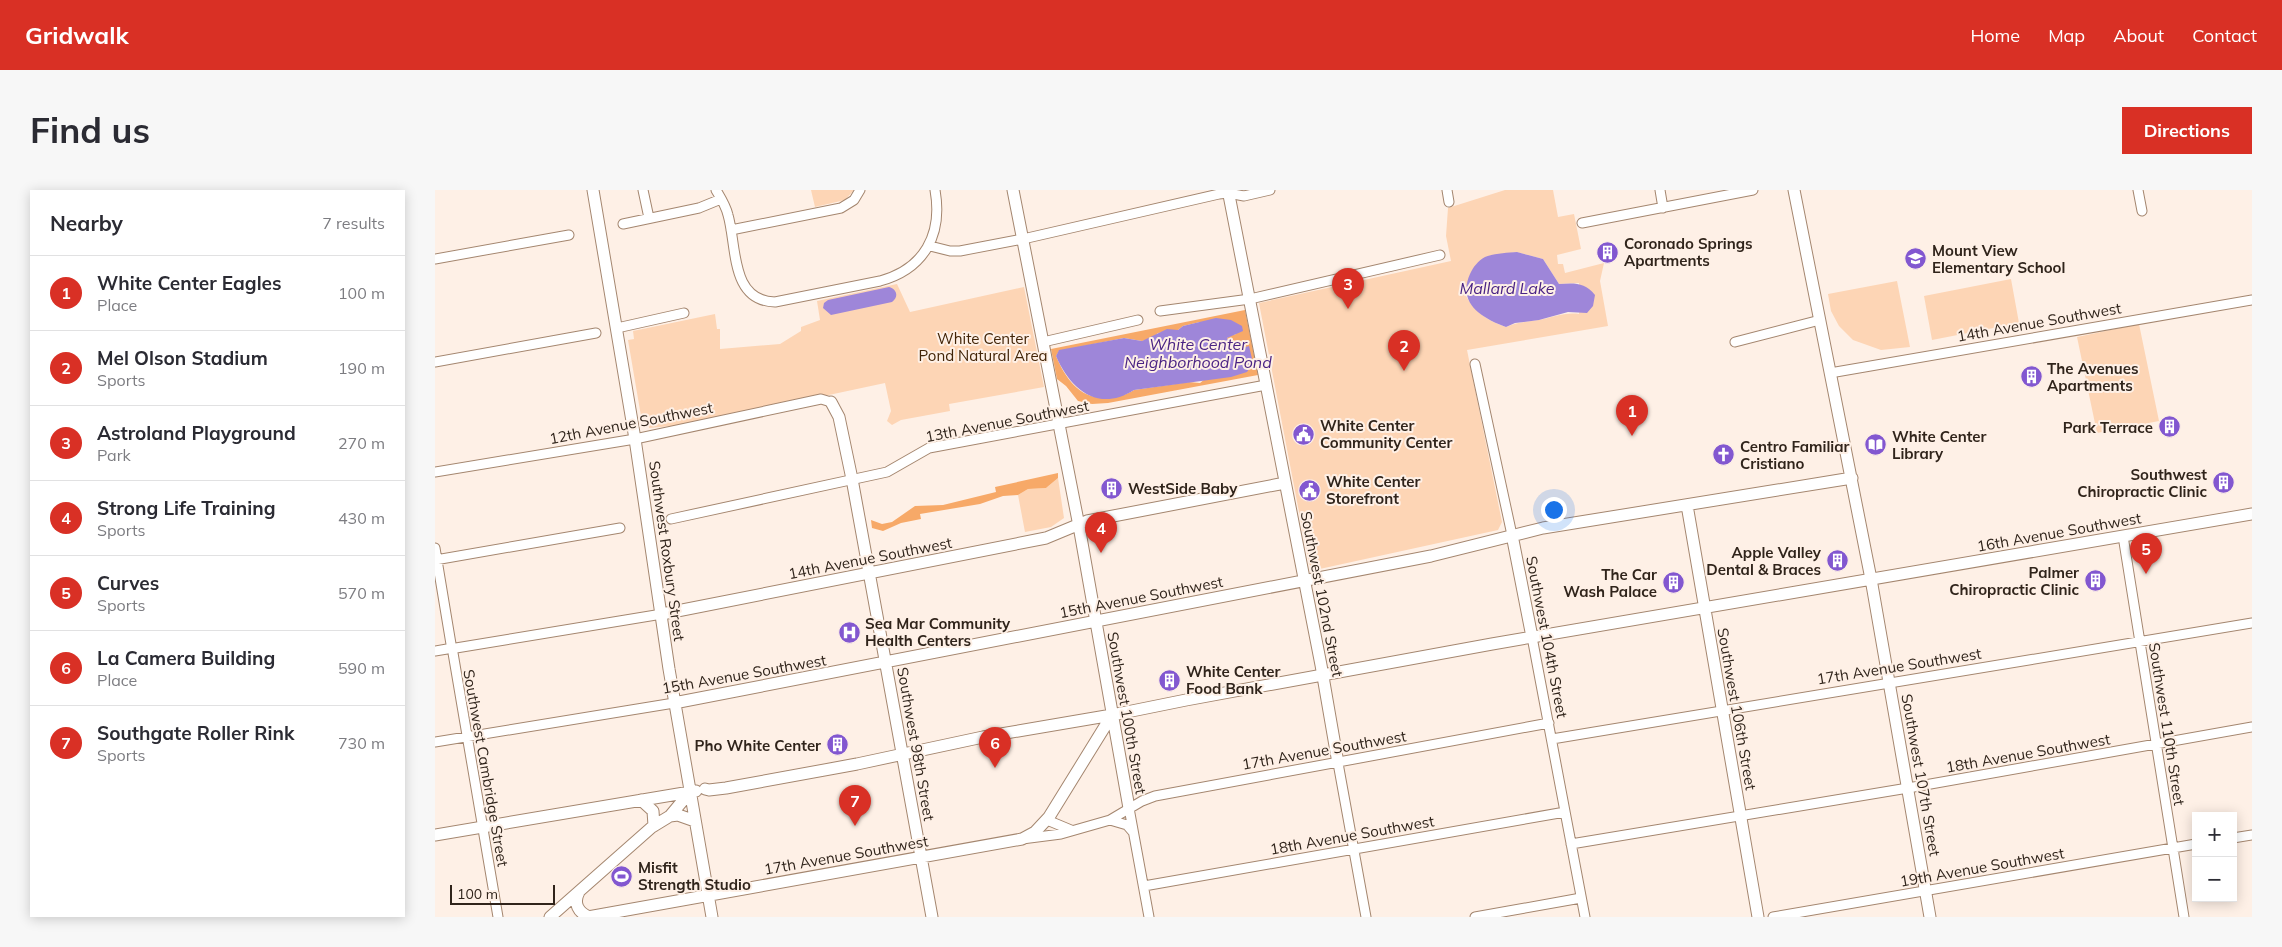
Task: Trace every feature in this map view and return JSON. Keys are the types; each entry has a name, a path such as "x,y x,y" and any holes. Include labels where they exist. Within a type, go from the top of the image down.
{"street":[{"name":"Southwest Roxbury Street","path":"593,190 635,438 689,792 712,917"},
{"path":"643,190 649,218"},
{"path":"716,190 728,215 741,280 753,295 763,300 775,302 886,280 909,268 929,246 937,218 935,190"},
{"path":"731,230 849,206 860,190"},
{"name":"Southwest 100th Street","path":"1013,190 1079,526 1149,917"},
{"path":"929,246 950,251 961,251 1023,239 1228,191 1244,196 1270,190"},
{"path":"1447,190 1449,202"},
{"path":"1660,190 1663,208"},
{"path":"1583,223 1753,190"},
{"name":"Southwest 107th Street","path":"1794,190 1871,579 1930,917"},
{"path":"2138,190 2142,211"},
{"name":"Southwest 102nd Street","path":"1228,191 1323,675 1366,917"},
{"path":"623,224 699,208 721,199"},
{"path":"435,259 569,235"},
{"path":"1160,311 1250,299 1440,255"},
{"name":"14th Avenue Southwest","path":"1830,373 2252,300"},
{"path":"617,328 684,313"},
{"path":"1043,342 1138,320"},
{"path":"1735,342 1820,320"},
{"path":"435,362 596,333"},
{"name":"Southwest 104th Street","path":"1475,364 1512,534 1585,917"},
{"name":"13th Avenue Southwest","path":"671,519 892,470 929,448 1266,385"},
{"name":"12th Avenue Southwest","path":"435,472 635,438 821,399 831,402"},
{"name":"Southwest 98th Street","path":"831,402 839,417 871,573 932,917"},
{"name":"15th Avenue Southwest","path":"435,742 675,703 887,663 1096,620 1431,556 1512,534 1851,478"},
{"name":"14th Avenue Southwest","path":"435,651 662,614 871,573 1045,538 1079,526 1087,521 1285,483"},
{"name":"Southwest 106th Street","path":"1687,505 1758,917"},
{"name":"16th Avenue Southwest","path":"435,835 689,792 866,757 903,753 983,736 1112,715 1532,637 2252,514"},
{"path":"436,560 619,528"},
{"name":"Southwest 110th Street","path":"2123,536 2184,917"},
{"name":"Southwest Cambridge Street","path":"435,548 498,917"},
{"name":"17th Avenue Southwest","path":"1551,739 2252,623"},
{"name":"17th Avenue Southwest","path":"1022,839 1035,832 1047,820 1112,715"},
{"name":"17th Avenue Southwest","path":"589,917 921,856 1022,839 1042,838 1110,820 1129,808 1155,796 1549,723"},
{"name":"18th Avenue Southwest","path":"1571,844 1908,788 2252,727"},
{"path":"550,917 654,826 670,816 689,792"},
{"path":"641,800 653,811 654,826"},
{"name":"18th Avenue Southwest","path":"1144,886 1565,812"},
{"path":"670,816 679,816 695,821"},
{"path":"1047,820 1071,830"},
{"path":"1110,820 1127,825 1133,832"},
{"path":"2237,837 2252,835"},
{"name":"19th Avenue Southwest","path":"1773,917 2192,845"},
{"path":"579,892 576,899 577,907 589,917"},
{"path":"1475,917 1581,898"}],"green space":[{"path":"811,190 854,190 845,200 815,207"},
{"path":"1505,190 1553,190 1558,217 1574,214 1581,249 1557,255 1558,264 1563,264 1565,273 1604,263 1600,281 1608,326 1467,350 1502,522 1498,530 1315,570 1309,564 1259,303 1451,261 1446,236 1448,208","holes":["1516,252 1543,259 1559,284 1579,283 1579,314 1563,314 1506,327 1482,315 1465,294 1485,258"]},
{"path":"2011,279 2019,323 1932,340 1924,296"},
{"path":"1897,281 1910,347 1881,350 1853,340 1839,326 1831,311 1828,294"},
{"name":"White Center Pond Natural Area","path":"897,284 910,312 1024,287 1044,387 949,404 950,411 901,420 892,425 887,421 891,411 885,383 693,424 649,428 648,421 642,422 628,340 634,339 633,331 715,314 717,329 720,329 720,349 780,344 801,331 801,327 820,320 817,301"},
{"path":"2139,324 2159,421 2097,433 2077,337"},
{"path":"1058,478 1064,518 1051,527 1025,532 1018,495 1028,489 1046,488"}],"shaded area":[{"path":"1245,310 1258,375 1108,403 1092,404 1078,401 1066,386 1057,379 1051,349","holes":["1200,322 1236,335 1231,335 1227,338 1230,345 1236,350 1242,349 1200,383 1189,382 1134,390 1123,395 1111,397 1101,398 1083,393 1070,381 1056,356 1059,351 1124,338 1142,341 1151,339 1158,333 1178,330 1183,326"]},
{"path":"1058,473 1058,478 1046,488 1028,489 1018,495 1003,496 980,504 920,514 921,519 901,523 883,531 872,528 871,520 882,524 892,522 915,506 943,505 996,492 995,487"}],"water":[{"name":"Mallard Lake","path":"1517,252 1543,259 1559,284 1574,284 1587,288 1595,295 1593,306 1587,313 1568,312 1539,320 1515,323 1506,327 1480,314 1469,301 1467,293 1470,274 1478,262 1485,257"},
{"path":"889,287 894,289 896,293 896,298 892,302 831,315 823,308 824,303 828,300"},
{"name":"White Center Neighborhood Pond","path":"1216,318 1231,320 1242,326 1243,331 1227,338 1230,345 1236,350 1249,346 1253,363 1247,372 1231,377 1134,390 1109,399 1097,398 1077,387 1062,368 1056,356 1059,350 1124,338 1142,341 1167,329 1178,330 1183,326"}],"place":[{"name":"Coronado Springs Apartments","path":"1608,252"},
{"name":"Mount View Elementary School","path":"1916,259"},
{"name":"Astroland Playground","path":"1348,309"},
{"name":"Mel Olson Stadium","path":"1404,371"},
{"name":"The Avenues Apartments","path":"2031,377"},
{"name":"Park Terrace","path":"2169,427"},
{"name":"White Center Community Center","path":"1304,434"},
{"name":"White Center Eagles","path":"1632,436"},
{"name":"White Center Library","path":"1876,445"},
{"name":"Centro Familiar Cristiano","path":"1724,455"},
{"name":"Southwest Chiropractic Clinic","path":"2223,483"},
{"name":"WestSide Baby","path":"1112,488"},
{"name":"White Center Storefront","path":"1310,490"},
{"name":"Strong Life Training","path":"1101,553"},
{"name":"Apple Valley Dental & Braces","path":"1837,561"},
{"name":"Curves","path":"2146,574"},
{"name":"Palmer Chiropractic Clinic","path":"2095,581"},
{"name":"The Car Wash Palace","path":"1673,583"},
{"name":"Sea Mar Community Health Centers","path":"849,632"},
{"name":"White Center Food Bank","path":"1170,680"},
{"name":"Pho White Center","path":"837,745"},
{"name":"La Camera Building","path":"995,768"},
{"name":"Southgate Roller Rink","path":"855,826"},
{"name":"Misfit Strength Studio","path":"622,876"}]}
